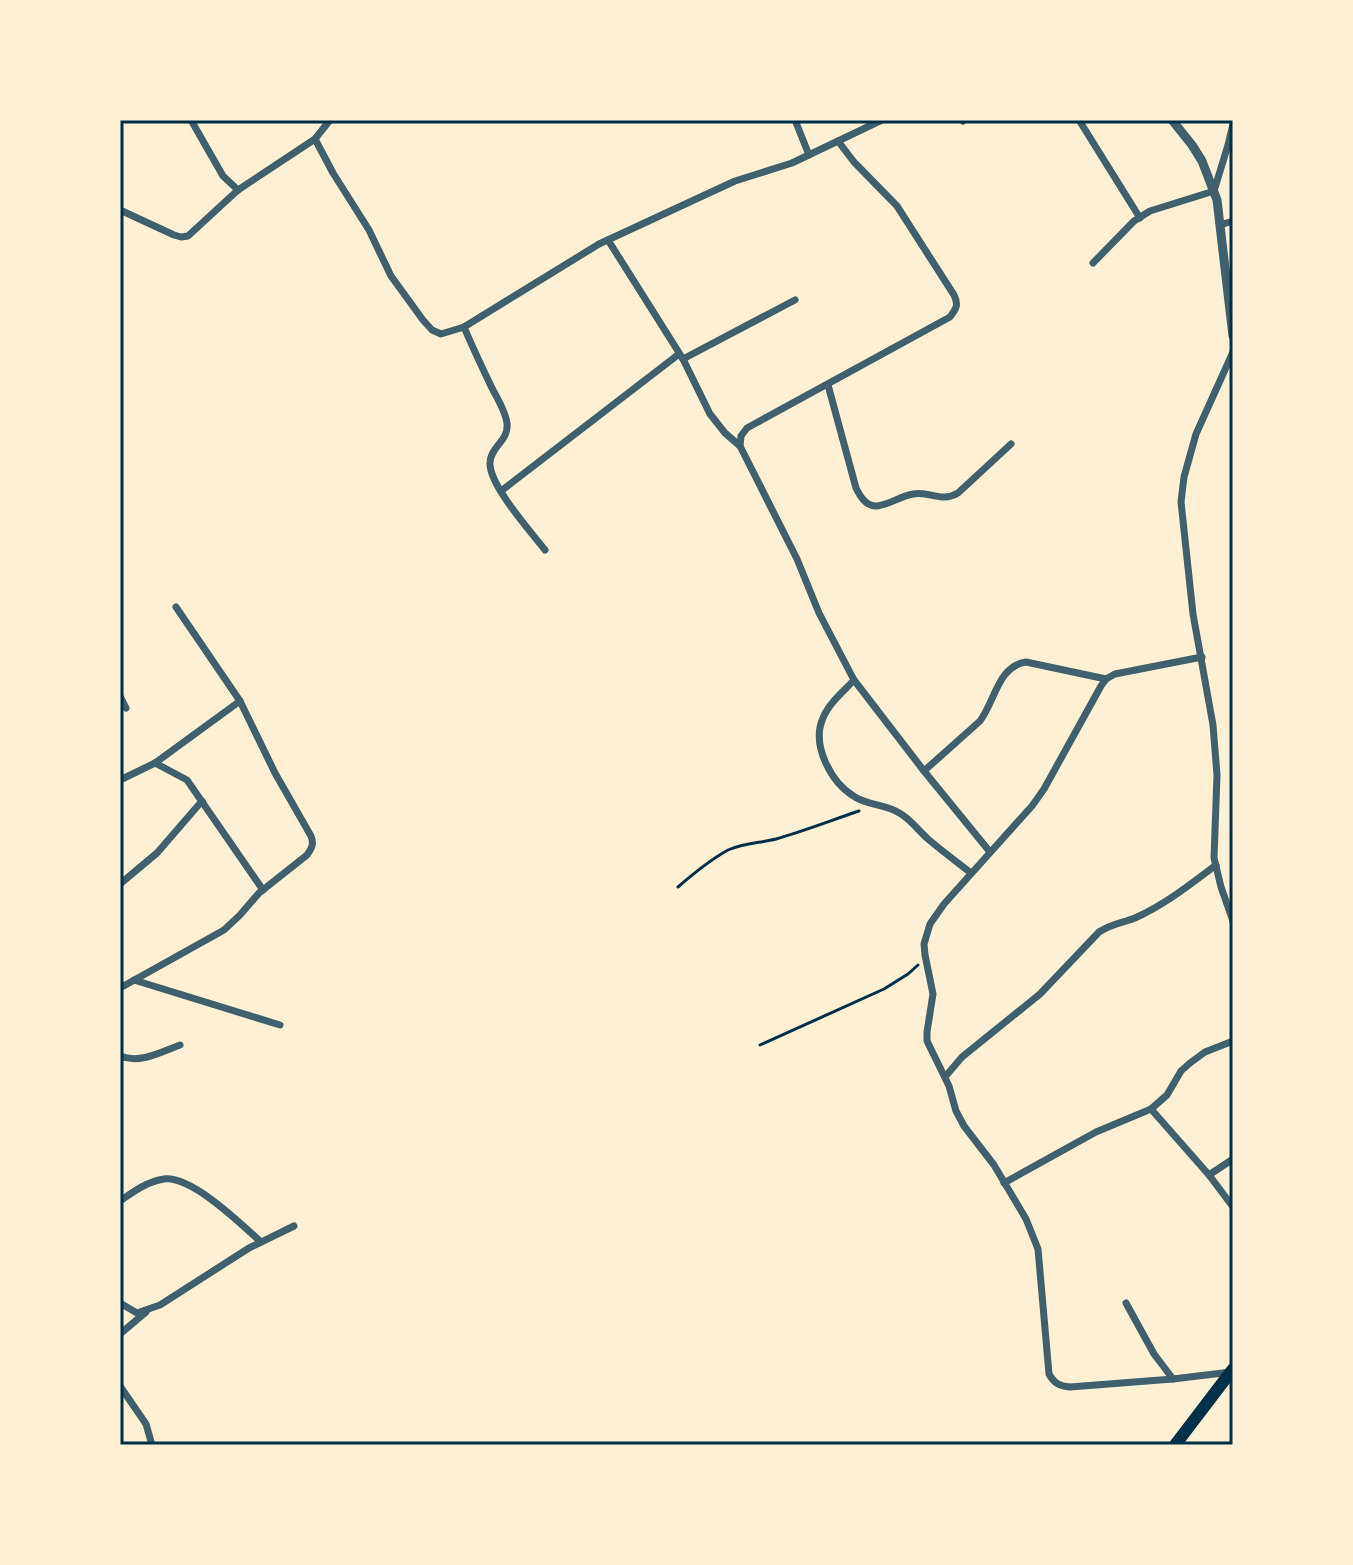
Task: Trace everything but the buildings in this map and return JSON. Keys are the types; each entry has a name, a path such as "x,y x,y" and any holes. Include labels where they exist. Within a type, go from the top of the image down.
{"main road":[{"path":"1175,1445 1232,1371"}],"street":[{"path":"191,120 223,176 238,190"},
{"path":"120,210 181,237 194,232 238,190 315,139 330,120"},
{"path":"795,120 809,155"},
{"path":"315,139 369,230 391,276 423,320 441,334 464,327 608,240 735,181 792,163 882,120"},
{"path":"1079,120 1140,218"},
{"path":"1172,120 1202,161 1214,191 1233,336"},
{"path":"1214,191 1233,124"},
{"path":"740,446 741,436 747,428 950,317 957,309 958,302 897,206 838,141"},
{"path":"1093,263 1121,234 1150,211 1214,191"},
{"path":"1220,225 1233,221"},
{"path":"608,240 681,356 710,414 740,446 854,680 990,852"},
{"path":"501,491 681,356 795,300"},
{"path":"464,327 507,424 504,440 491,455 489,465 493,477 545,550"},
{"path":"1233,352 1196,434 1181,502 1193,614 1217,762 1216,865 1233,921"},
{"path":"828,385 856,488 868,504 887,504 924,493 949,498 1011,444"},
{"path":"120,988 224,930 263,890 307,855 313,842 240,701 176,607"},
{"path":"1202,657 1125,671 1106,679 1032,806 957,888 930,924 924,944 933,994 927,1041 964,1126 994,1165 1026,1219 1038,1249 1049,1374 1053,1382 1061,1387 1070,1387 1232,1371"},
{"path":"924,771 980,721 1002,679 1018,663 1026,662 1106,679"},
{"path":"854,680 823,717 820,729 822,753 830,769 853,796 899,812 971,873"},
{"path":"120,696 126,708"},
{"path":"120,780 155,763 240,701"},
{"path":"155,763 187,780 263,890"},
{"path":"120,884 157,853 202,801"},
{"path":"945,1077 962,1057 1040,994 1099,932 1165,901 1216,865"},
{"path":"134,980 280,1025"},
{"path":"1004,1183 1096,1132 1151,1109 1167,1095 1181,1071 1190,1063 1205,1052 1233,1041"},
{"path":"120,1056 132,1060 180,1045"},
{"path":"1151,1109 1233,1207"},
{"path":"1209,1175 1233,1159"},
{"path":"121,1199 146,1184 177,1179 201,1192 261,1242"},
{"path":"120,1334 146,1312 261,1242 294,1226"},
{"path":"120,1303 137,1313 146,1312"},
{"path":"1126,1303 1154,1354 1173,1379"},
{"path":"120,1386 146,1424 152,1445"}],"path":[{"path":"678,887 715,858 742,844 783,837 878,804"},
{"path":"760,1045 884,989 908,974 925,955"}]}
